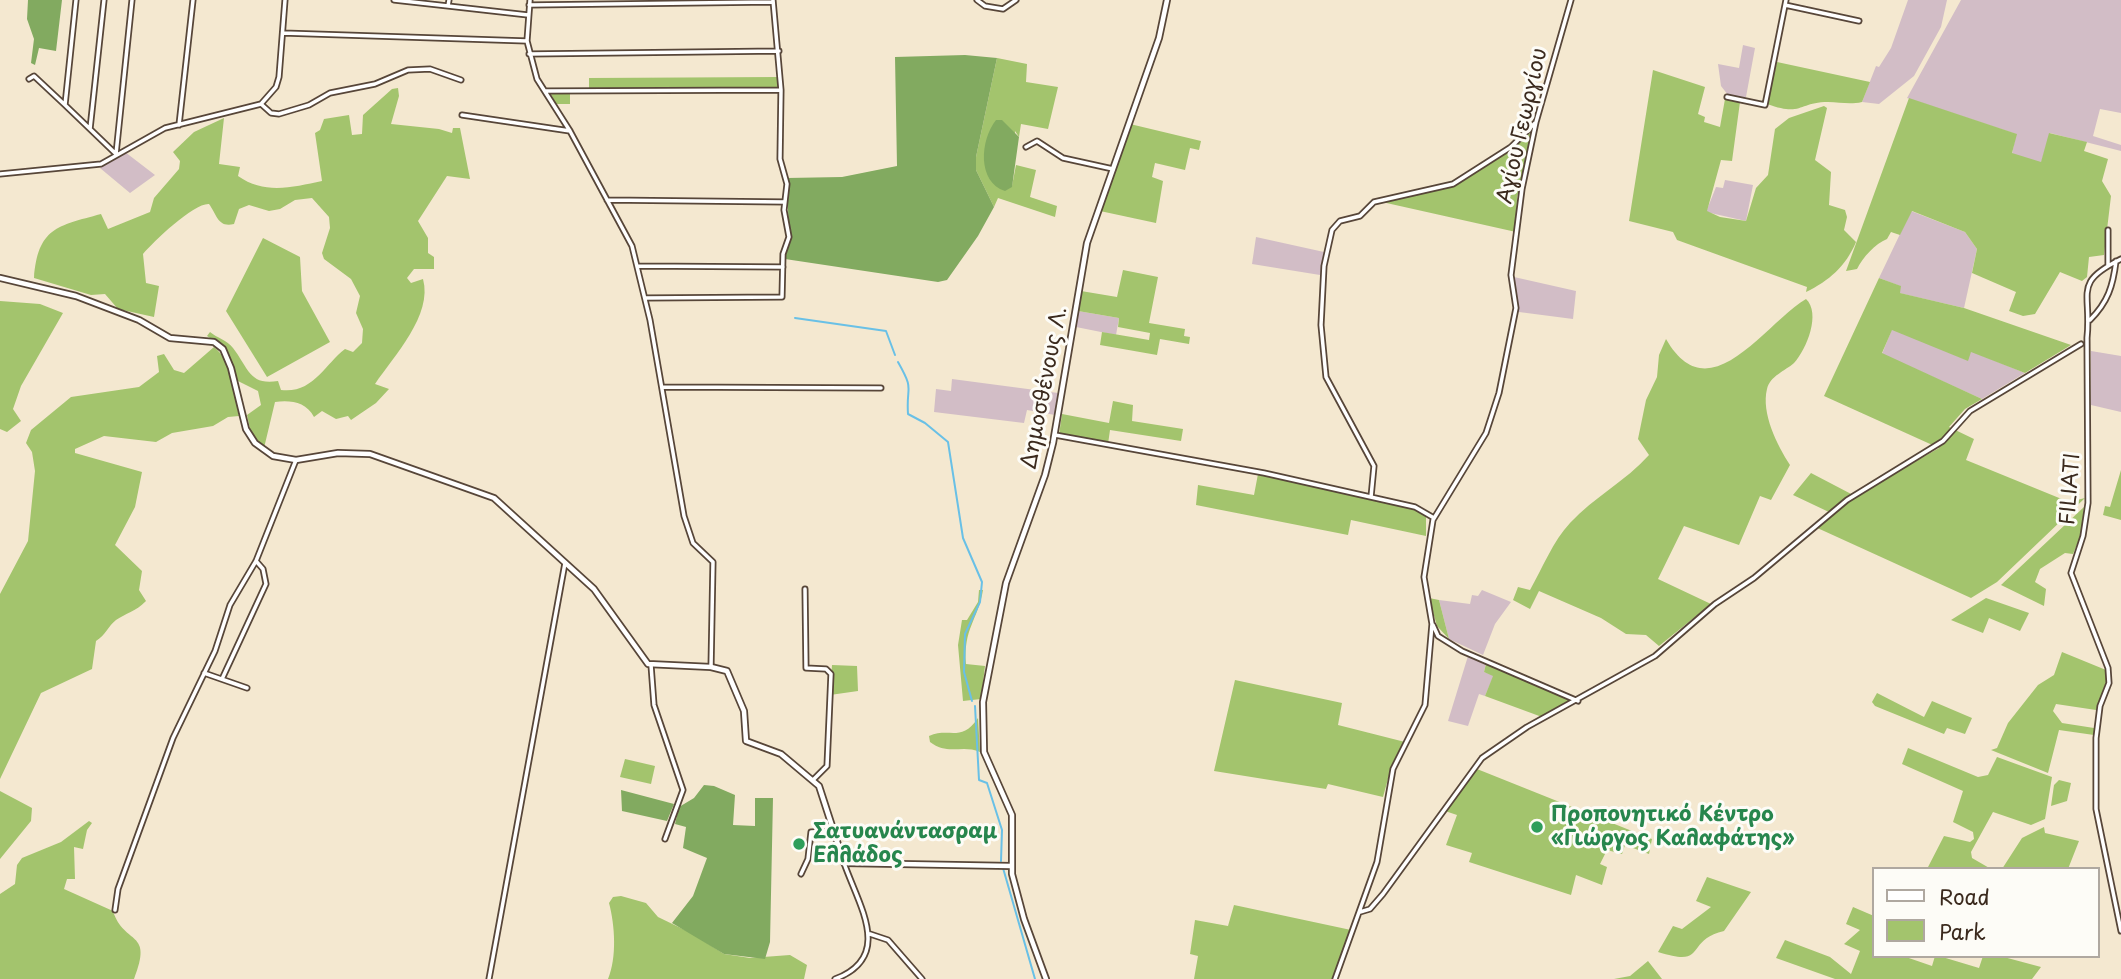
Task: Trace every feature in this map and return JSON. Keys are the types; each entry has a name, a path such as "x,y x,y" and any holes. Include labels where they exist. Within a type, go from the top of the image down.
{"street":[{"path":"65,105 76,0"},
{"path":"90,128 104,0"},
{"path":"116,154 132,0"},
{"path":"179,125 193,0"},
{"path":"0,174 101,164 165,128 261,104 276,87 285,0"},
{"path":"394,0 528,15"},
{"path":"448,6 449,0"},
{"path":"977,0 985,6 1003,9 1016,0"},
{"name":"Δημοσθένους Λ.","path":"1046,979 1024,919 1011,866 1012,815 984,752 983,702 1006,583 1045,475 1055,435 1087,243 1159,38 1167,0"},
{"name":"Αγίου Γεωργίου","path":"1335,979 1378,860 1393,769 1425,705 1432,624 1424,577 1434,518 1486,433 1499,393 1516,308 1511,275 1520,197 1536,122 1572,0"},
{"path":"645,298 779,298 783,294 783,267 789,237 785,202 787,184 780,159 781,90 773,1 530,3 528,15 529,54 545,91 626,233 638,266 663,387 673,466 687,528 696,547 713,562 711,667"},
{"path":"1727,97 1765,105 1785,2 1859,21"},
{"path":"283,33 527,41"},
{"path":"529,54 779,51"},
{"path":"261,104 271,113 279,114 309,105 330,93 375,84 408,70 430,69 461,80"},
{"path":"29,79 34,76 116,154"},
{"path":"545,91 781,90"},
{"path":"462,115 570,131"},
{"path":"1371,497 1374,466 1326,377 1321,325 1324,266 1332,230 1335,224 1360,216 1374,202 1453,184 1511,147 1536,122"},
{"path":"1026,147 1037,141 1063,158 1113,169"},
{"path":"607,200 785,202"},
{"path":"2108,230 2108,265"},
{"path":"2090,320 2089,279 2119,260"},
{"path":"2090,320 2106,304 2119,260"},
{"path":"638,266 783,267"},
{"path":"0,278 76,296 139,320 170,338 214,342 223,349 242,417 255,443 273,456 296,460 351,452 389,458 505,505 520,525 565,563 608,606 651,665 654,705 683,790 665,839"},
{"name":"FILIATI","path":"2090,320 2088,503 2083,536 2071,573 2107,660 2109,683 2098,714 2094,778 2096,809 2121,931"},
{"path":"1360,912 1370,909 1383,894 1482,758 1527,727 1655,656 1721,599 1754,578 1847,500 1943,441 1969,411 2081,344"},
{"path":"663,387 881,388"},
{"path":"1055,435 1252,471 1371,497 1415,507 1434,518"},
{"path":"115,910 118,890 173,738 204,673 230,605 256,561 296,460"},
{"path":"222,680 266,584 262,569 256,561"},
{"path":"489,979 565,563"},
{"path":"805,589 806,668 826,669 831,674 827,766 813,779"},
{"path":"1432,624 1438,636 1451,645 1578,701"},
{"path":"651,665 711,667 727,671 744,711 746,741 781,754 813,779 825,797 869,934 868,950 859,967 835,979"},
{"path":"204,673 247,688"},
{"path":"800,874 807,859 811,832 834,831"},
{"path":"844,863 1011,866"},
{"path":"869,934 888,940 922,979"}],"shaded area":[{"path":"1908,0 1947,0 1941,27 1914,76 1879,104 1862,102 1876,66 1879,67 1891,48"},
{"path":"1961,0 2121,0 2121,113 2100,109 2093,136 2121,145 2121,151 2050,133 2041,163 2012,154 2016,134 1907,98"},
{"path":"1743,45 1755,48 1746,97 1743,98 1728,95 1721,86 1718,64 1739,68"},
{"path":"125,152 155,175 130,193 100,168"},
{"path":"1725,180 1753,185 1746,221 1706,212 1716,187 1723,188"},
{"path":"1911,211 1965,232 1977,249 1964,308 1899,293 1900,286 1879,278"},
{"path":"1256,237 1324,252 1320,275 1252,264"},
{"path":"1514,277 1576,291 1573,319 1519,312"},
{"path":"1078,311 1119,318 1116,335 1076,327"},
{"path":"1892,329 1967,360 1971,351 2025,373 1982,399 1882,354"},
{"path":"2091,351 2121,356 2121,412 2091,405"},
{"path":"952,379 1058,393 1055,415 1027,410 1024,423 934,412 936,389 951,391"},
{"path":"1482,590 1511,602 1495,624 1483,655 1449,639 1439,600 1470,604 1472,595 1478,596"},
{"path":"1468,656 1486,664 1484,672 1494,675 1485,696 1479,694 1468,726 1448,721"}],"green space":[{"path":"28,0 62,0 56,51 39,48 35,65 31,63 34,39 27,19"},
{"path":"965,55 997,58 976,157 976,170 994,207 978,236 947,280 938,282 785,259 789,240 787,178 842,177 897,166 895,57"},
{"path":"997,58 1027,64 1026,82 1058,87 1048,129 1021,124 1019,137 1015,131 1012,186 1016,165 1036,170 1030,197 1057,206 1055,217 998,198 994,207 976,170 976,157"},
{"path":"1777,62 1870,82 1862,102 1828,102 1794,109 1779,108 1767,104"},
{"path":"1653,70 1705,87 1698,114 1705,117 1704,122 1720,127 1725,99 1740,102 1732,161 1721,160 1707,211 1720,217 1746,221 1756,188 1768,175 1775,129 1789,118 1824,106 1827,108 1815,160 1831,172 1829,205 1845,210 1847,217 1844,230 1856,242 1842,265 1829,278 1806,292 1807,287 1677,240 1673,232 1629,221"},
{"path":"778,77 779,89 589,89 589,78"},
{"path":"398,88 399,96 391,124 452,133 453,128 460,128 470,179 447,176 418,221 428,238 428,253 434,257 434,269 414,269 407,278 411,283 423,279 425,293 422,307 410,334 375,384 389,389 376,403 351,420 348,416 336,419 322,411 314,417 307,408 298,403 275,402 264,448 251,433 247,415 261,405 258,391 238,381 224,347 207,336 210,332 228,343 250,374 261,381 278,381 281,390 292,390 310,383 345,349 353,352 362,343 363,329 356,313 360,296 351,279 324,259 322,253 330,228 329,217 312,198 295,200 280,209 269,211 249,205 239,209 234,224 229,225 221,222 209,204 202,205 184,216 143,254 146,283 159,286 154,317 118,309 105,294 91,295 34,278 36,261 45,239 62,226 101,214 108,229 150,212 154,198 179,169 180,161 173,152 194,132 224,118 219,164 240,167 238,176 258,186 279,188 322,181 315,133 320,130 324,119 349,115 352,135 362,134 363,115 392,89"},
{"path":"550,92 570,92 570,104 556,104"},
{"path":"1909,98 2017,134 2012,153 2041,162 2049,133 2087,142 2084,151 2108,159 2102,181 2111,196 2104,255 2089,257 2087,277 2082,281 2060,272 2035,314 2023,316 2009,311 2016,292 1972,273 1977,249 1965,232 1912,211 1900,235 1891,232 1887,239 1870,251 1857,269 1846,271"},
{"path":"996,120 1002,120 1019,137 1012,187 1005,191 990,179 984,160 987,138"},
{"path":"1130,124 1201,141 1199,150 1190,148 1185,170 1155,163 1152,177 1163,181 1156,223 1100,211"},
{"path":"1533,131 1517,198 1516,232 1382,202 1456,185"},
{"path":"263,238 300,257 302,291 330,342 267,377 226,311"},
{"path":"1123,270 1158,277 1149,323 1185,329 1184,336 1190,337 1189,344 1160,339 1157,355 1100,345 1102,332 1149,340 1150,333 1118,327 1119,318 1078,311 1081,291 1117,297"},
{"path":"1879,278 1901,286 1900,293 1964,308 2071,345 2025,373 1971,352 1968,361 1892,330 1882,353 1982,399 1965,409 1949,427 1974,439 1966,460 2069,502 2085,498 1997,582 1971,598 1813,526 1831,513 1793,495 1811,473 1855,496 1939,448 1824,396"},
{"path":"1806,299 1812,313 1811,331 1799,357 1771,381 1766,398 1771,428 1790,465 1771,500 1760,496 1739,545 1684,526 1658,579 1711,604 1659,646 1646,635 1626,634 1601,618 1539,591 1530,609 1513,600 1518,587 1530,590 1553,547 1570,523 1649,455 1638,439 1646,400 1657,377 1659,355 1666,339 1683,360 1700,368 1718,366 1736,357"},
{"path":"0,301 40,304 63,313 21,386 13,409 21,421 7,432 0,429"},
{"path":"214,347 229,370 239,416 228,417 213,426 172,433 156,442 104,436 75,449 75,453 142,472 135,507 115,545 142,571 139,590 146,601 116,620 96,641 92,669 41,693 0,779 0,594 28,541 35,471 32,452 26,443 31,430 71,397 139,387 159,372 157,356 164,354 174,370 184,373"},
{"path":"1113,401 1133,405 1132,421 1183,429 1181,441 1110,430 1108,444 1059,435 1062,414 1109,423"},
{"path":"2121,470 2121,520 2103,515 2105,506 2110,507"},
{"path":"1258,474 1415,509 1426,515 1426,536 1351,520 1348,535 1196,505 1198,485 1254,495"},
{"path":"2084,507 2081,535 2073,554 2065,553 2040,569 2035,582 2046,589 2044,606 2001,585"},
{"path":"979,590 983,590 969,633 966,664 985,666 981,699 963,701 958,645 962,620 967,620 978,602"},
{"path":"1429,598 1439,600 1449,639 1437,626"},
{"path":"1986,598 2029,613 2020,631 1989,618 1983,633 1951,620"},
{"path":"2062,652 2106,670 2106,682 2096,710 2056,704 2053,711 2062,723 2094,728 2094,735 2059,730 2048,773 1991,750 1997,748 2008,723 2038,685 2054,675"},
{"path":"1486,664 1575,701 1542,717 1485,696 1493,676 1484,672"},
{"path":"832,665 857,666 858,691 830,695"},
{"path":"1235,680 1342,703 1338,725 1405,742 1391,768 1383,797 1328,784 1326,789 1214,771"},
{"path":"1877,693 1924,717 1932,701 1972,718 1965,734 1947,728 1944,734 1875,706 1872,702"},
{"path":"978,718 980,752 943,748 930,742 929,736 961,732 972,726"},
{"path":"1908,748 1978,777 1988,775 1997,757 2052,777 2045,819 2031,825 1993,812 1971,852 1972,858 1988,867 1928,867 1944,836 1970,842 1974,839 1973,832 1953,822 1963,791 1902,764"},
{"path":"625,759 655,766 651,784 620,777"},
{"name":"Προπονητικό Κέντρο «Γιώργος Καλαφάτης»","path":"1477,769 1652,839 1649,854 1625,845 1622,854 1607,850 1600,864 1607,867 1602,885 1576,875 1571,895 1469,862 1472,853 1446,845 1457,815 1445,811"},
{"path":"2059,780 2071,783 2067,801 2051,806 2054,785"},
{"path":"704,785 714,786 735,795 733,825 755,826 755,798 773,798 770,942 765,959 724,954 672,923 693,896 707,858 683,848 686,827 675,824 679,807 694,798"},
{"path":"621,790 674,804 667,821 622,811"},
{"path":"0,791 32,808 31,821 0,859"},
{"path":"89,821 92,823 87,830 83,849 74,847 75,879 67,879 64,889 113,911 118,922 135,939 141,952 134,979 0,979 0,894 15,884 17,865 22,858 61,842"},
{"path":"2044,827 2045,833 2079,841 2069,867 2003,867 2022,838"},
{"path":"1707,877 1751,892 1724,931 1711,935 1690,955 1684,957 1658,952 1673,926 1682,929 1711,907 1696,901"},
{"path":"621,896 646,903 658,917 691,933 724,954 750,958 790,955 807,965 804,979 608,979 613,961 614,941 609,903 613,897"},
{"path":"1234,905 1351,930 1332,979 1194,979 1198,956 1190,954 1195,920 1228,926"},
{"path":"1853,907 1872,915 1872,958 1909,958 1932,966 1934,958 1946,958 1979,968 1982,958 2007,958 2041,967 2032,979 1835,979 1776,958 1785,940 1830,957 1851,974 1860,951 1844,944 1860,930 1846,924"},
{"path":"1648,961 1662,979 1614,979 1630,976"}],"waterway":[{"path":"795,318 886,331 895,355"},
{"path":"898,362 909,388 908,414 925,423 948,442 963,538 982,582 980,602 965,634 964,672 972,701"},
{"path":"975,706 979,780 987,783 1002,830 1001,861"},
{"path":"1003,868 1035,979"}],"place":[{"name":"Προπονητικό Κέντρο «Γιώργος Καλαφάτης»","path":"1537,827"},
{"name":"Σατυανάντασραμ Ελλάδος","path":"799,844"}]}
